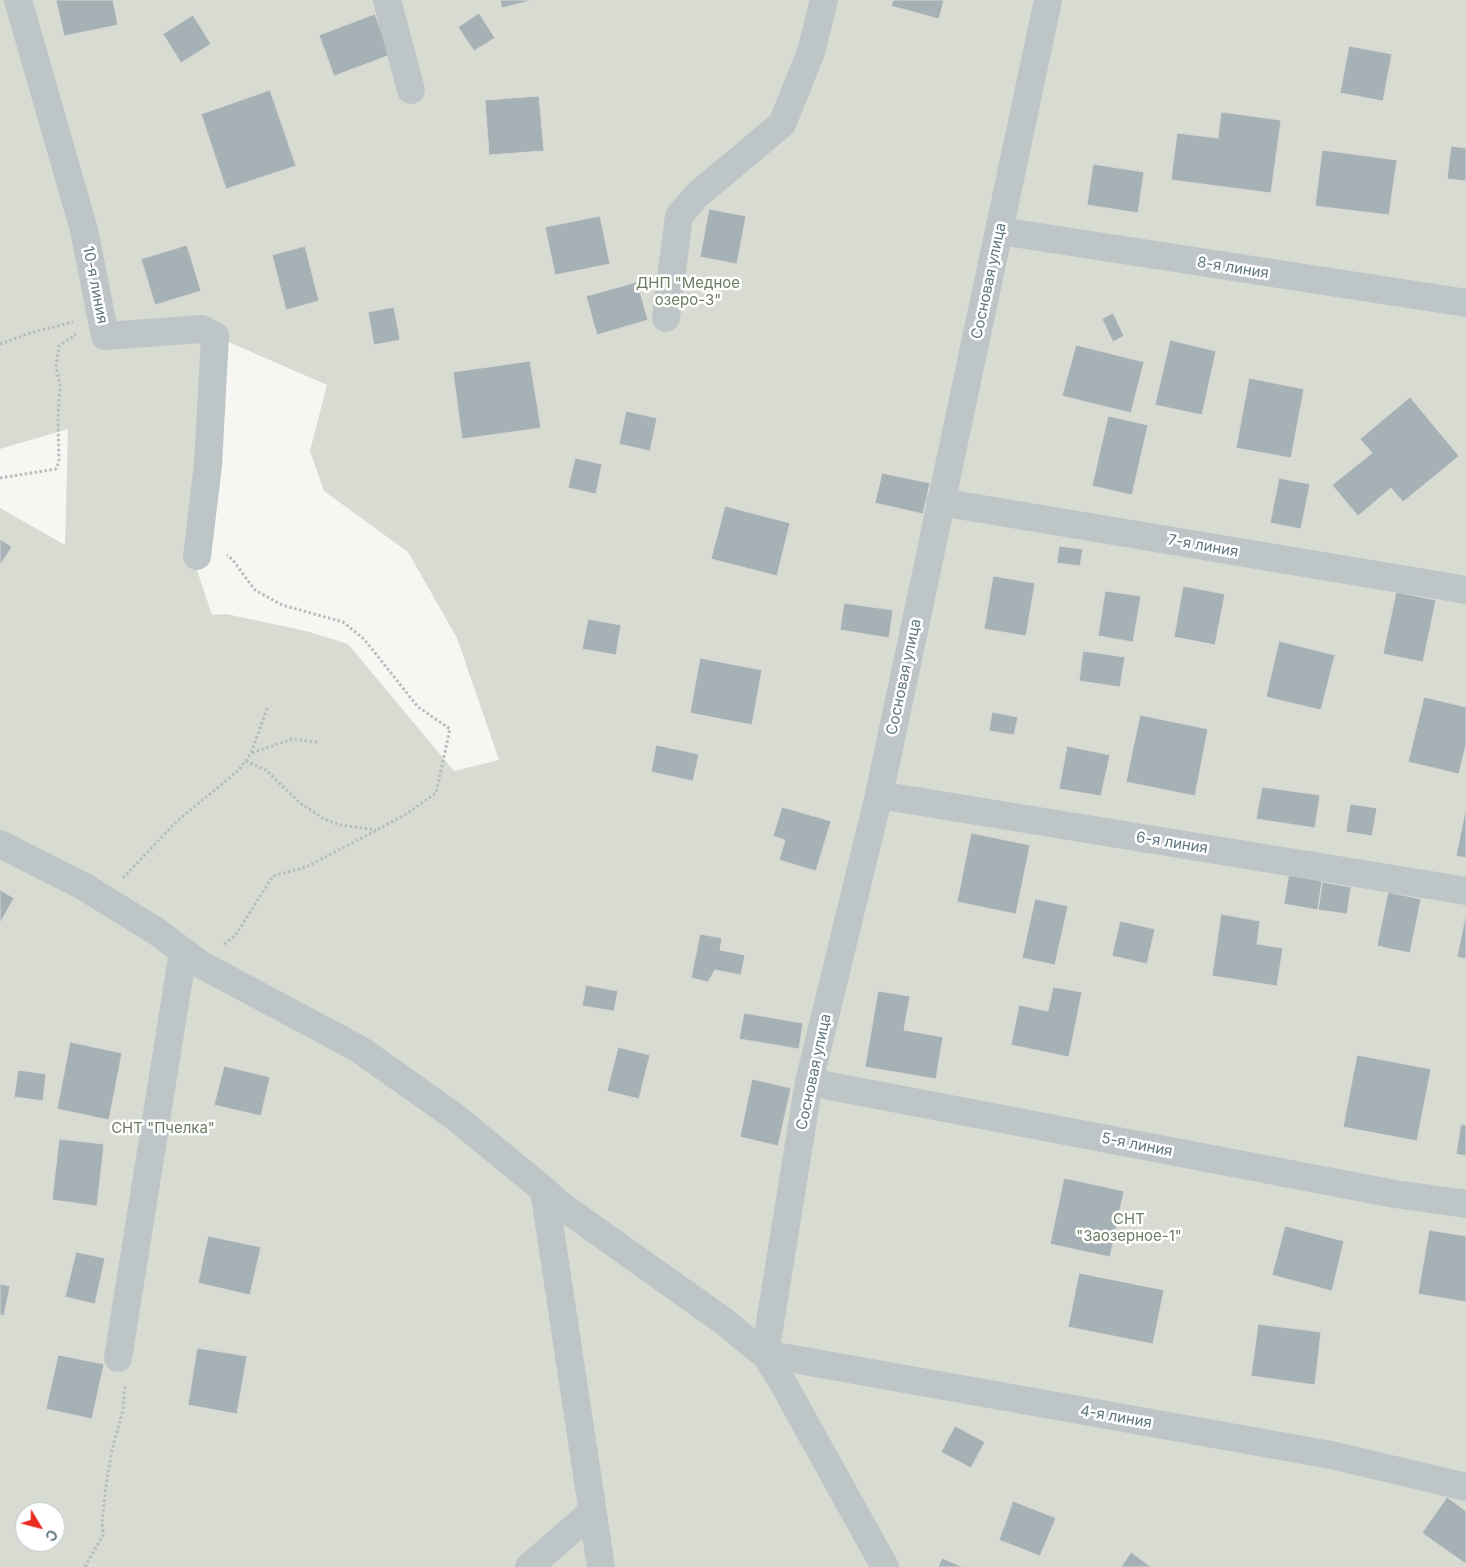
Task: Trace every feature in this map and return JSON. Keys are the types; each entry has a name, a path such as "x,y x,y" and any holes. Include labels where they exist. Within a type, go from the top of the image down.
{"street":[{"name":"10-я линия","path":"18,0 84,230 105,336 202,329 215,336 208,465 197,556"},
{"path":"387,0 411,90"},
{"path":"666,318 679,216 697,194 782,124 811,52 824,0"},
{"name":"Сосновая улица","path":"765,1354 809,1082 879,795 1048,0"},
{"name":"8-я линия","path":"1000,231 1466,304"},
{"name":"7-я линия","path":"940,502 1466,590"},
{"name":"6-я линия","path":"879,795 1466,891"},
{"path":"0,844 82,886 156,931 200,964 359,1049 455,1117 559,1204 725,1322 765,1354 884,1567"},
{"path":"118,1358 183,952"},
{"name":"5-я линия","path":"809,1082 1394,1194 1466,1204"},
{"path":"544,1190 601,1567"},
{"name":"4-я линия","path":"765,1354 1331,1455 1466,1487"},
{"path":"529,1567 592,1512"}],"path":[{"path":"0,344 54,325 102,322"},
{"path":"0,478 56,469 59,462 58,418 60,385 56,367 59,346 78,333 102,322"},
{"path":"201,521 220,549 232,559 255,590 282,605 343,622 364,639 418,708 450,729 436,792 406,814 306,867 273,876 235,936 222,945"},
{"path":"107,901 126,873 177,821 239,770 252,753 268,706"},
{"path":"252,753 292,739 318,742"},
{"path":"246,761 266,770 300,803 324,819 340,825 377,830"},
{"path":"85,1567 103,1535 102,1519 112,1450 123,1410 125,1376 118,1358"}],"green space":[{"path":"0,0 1466,0 1466,1567 0,1567 0,508 65,545 68,429 0,449","holes":["215,336 327,385 310,451 324,491 408,552 457,638 499,760 454,771 348,644 306,631 226,614 212,615 196,567"]}],"building":[{"path":"56,0 113,0 118,25 64,36"},
{"path":"500,0 533,0 502,8"},
{"path":"893,0 944,0 939,19 891,6"},
{"path":"479,13 495,38 474,51 458,27"},
{"path":"375,14 390,55 334,76 319,35"},
{"path":"193,15 211,44 181,63 163,34"},
{"path":"1349,46 1392,54 1383,101 1340,93"},
{"path":"270,90 296,166 226,189 201,114"},
{"path":"539,96 544,151 489,155 485,100"},
{"path":"1221,112 1281,120 1271,193 1171,180 1177,133 1218,138"},
{"path":"1451,146 1466,148 1466,181 1447,179"},
{"path":"1322,150 1397,160 1389,215 1315,206"},
{"path":"1093,164 1144,172 1138,213 1087,205"},
{"path":"709,209 746,216 737,264 700,257"},
{"path":"600,216 610,264 555,275 545,227"},
{"path":"187,245 201,291 155,305 141,259"},
{"path":"305,246 319,301 286,310 272,255"},
{"path":"637,282 648,320 597,335 586,296"},
{"path":"394,307 400,340 374,345 368,312"},
{"path":"1113,313 1124,336 1113,342 1102,319"},
{"path":"1170,340 1216,351 1202,415 1155,405"},
{"path":"1076,345 1144,362 1131,413 1062,396"},
{"path":"530,361 541,428 462,439 453,372"},
{"path":"1249,378 1304,389 1291,458 1236,448"},
{"path":"1410,397 1459,456 1403,502 1391,488 1358,516 1332,485 1372,453 1360,439"},
{"path":"626,411 657,418 650,451 619,444"},
{"path":"1108,416 1148,425 1132,495 1092,486"},
{"path":"575,458 602,464 596,494 568,488"},
{"path":"882,473 930,483 923,514 875,503"},
{"path":"1279,478 1310,484 1301,529 1270,523"},
{"path":"725,506 790,523 777,576 711,559"},
{"path":"0,539 12,547 0,565"},
{"path":"1059,546 1083,549 1080,566 1057,563"},
{"path":"993,576 1035,583 1026,636 984,629"},
{"path":"1183,586 1225,594 1215,645 1174,637"},
{"path":"1105,591 1141,596 1133,642 1098,636"},
{"path":"1396,592 1436,600 1423,662 1383,654"},
{"path":"844,603 893,610 889,638 840,630"},
{"path":"588,619 621,625 616,655 582,649"},
{"path":"1279,641 1335,655 1321,710 1266,697"},
{"path":"1083,651 1125,657 1120,687 1079,681"},
{"path":"700,658 762,670 752,725 690,713"},
{"path":"1424,697 1466,707 1466,745 1459,774 1408,762"},
{"path":"992,712 1018,717 1014,735 989,731"},
{"path":"1140,715 1208,729 1195,796 1126,782"},
{"path":"656,745 699,754 693,781 651,772"},
{"path":"1067,746 1110,755 1101,796 1059,789"},
{"path":"1262,787 1320,795 1315,828 1256,819"},
{"path":"1350,804 1377,808 1372,836 1346,832"},
{"path":"782,807 831,821 816,871 779,860 785,840 773,836"},
{"path":"1466,807 1466,858 1456,856"},
{"path":"971,833 1030,845 1016,914 957,902"},
{"path":"1289,872 1324,878 1318,910 1284,904"},
{"path":"1322,882 1351,887 1347,914 1318,910"},
{"path":"0,890 14,898 0,923"},
{"path":"1388,892 1421,899 1410,953 1377,946"},
{"path":"1035,899 1068,906 1055,965 1022,958"},
{"path":"1466,913 1466,959 1457,957"},
{"path":"1221,914 1260,921 1257,944 1283,948 1277,986 1212,976"},
{"path":"1120,921 1155,929 1147,964 1112,956"},
{"path":"700,934 722,938 720,950 745,955 741,975 715,970 708,982 691,978"},
{"path":"586,985 618,991 614,1011 582,1006"},
{"path":"1053,987 1082,992 1069,1057 1011,1045 1019,1005 1048,1011"},
{"path":"878,991 910,996 904,1030 943,1037 936,1079 865,1067"},
{"path":"744,1013 803,1023 799,1049 739,1039"},
{"path":"70,1042 122,1053 109,1120 57,1109"},
{"path":"618,1047 650,1055 639,1099 607,1091"},
{"path":"1357,1055 1431,1069 1417,1141 1343,1127"},
{"path":"224,1066 270,1077 261,1116 214,1105"},
{"path":"18,1070 46,1074 43,1101 14,1097"},
{"path":"752,1079 791,1088 778,1146 740,1137"},
{"path":"1461,1124 1466,1125 1466,1156 1456,1154"},
{"path":"59,1139 104,1144 97,1206 52,1200"},
{"path":"1064,1178 1124,1191 1110,1257 1050,1244"},
{"path":"1285,1226 1344,1241 1332,1291 1272,1275"},
{"path":"1429,1230 1466,1236 1466,1302 1418,1294"},
{"path":"208,1236 261,1247 250,1295 198,1283"},
{"path":"76,1252 105,1258 95,1304 65,1297"},
{"path":"1079,1273 1164,1290 1153,1344 1068,1327"},
{"path":"0,1284 10,1286 4,1316 0,1315"},
{"path":"1258,1324 1321,1332 1315,1385 1251,1376"},
{"path":"197,1348 247,1356 237,1414 188,1405"},
{"path":"58,1355 104,1364 92,1419 46,1409"},
{"path":"955,1426 985,1442 971,1468 941,1452"},
{"path":"1447,1497 1466,1511 1466,1564 1422,1533"},
{"path":"1013,1501 1056,1518 1040,1556 999,1540"},
{"path":"1131,1552 1151,1567 1121,1567"},
{"path":"942,1558 963,1567 938,1567"}],"park label":[{"name":"ДНП \"Медное озеро-3\"","path":"688,292"},
{"name":"СНТ \"Пчелка\"","path":"163,1128"},
{"name":"СНТ \"Заозерное-1\"","path":"1129,1228"}]}
